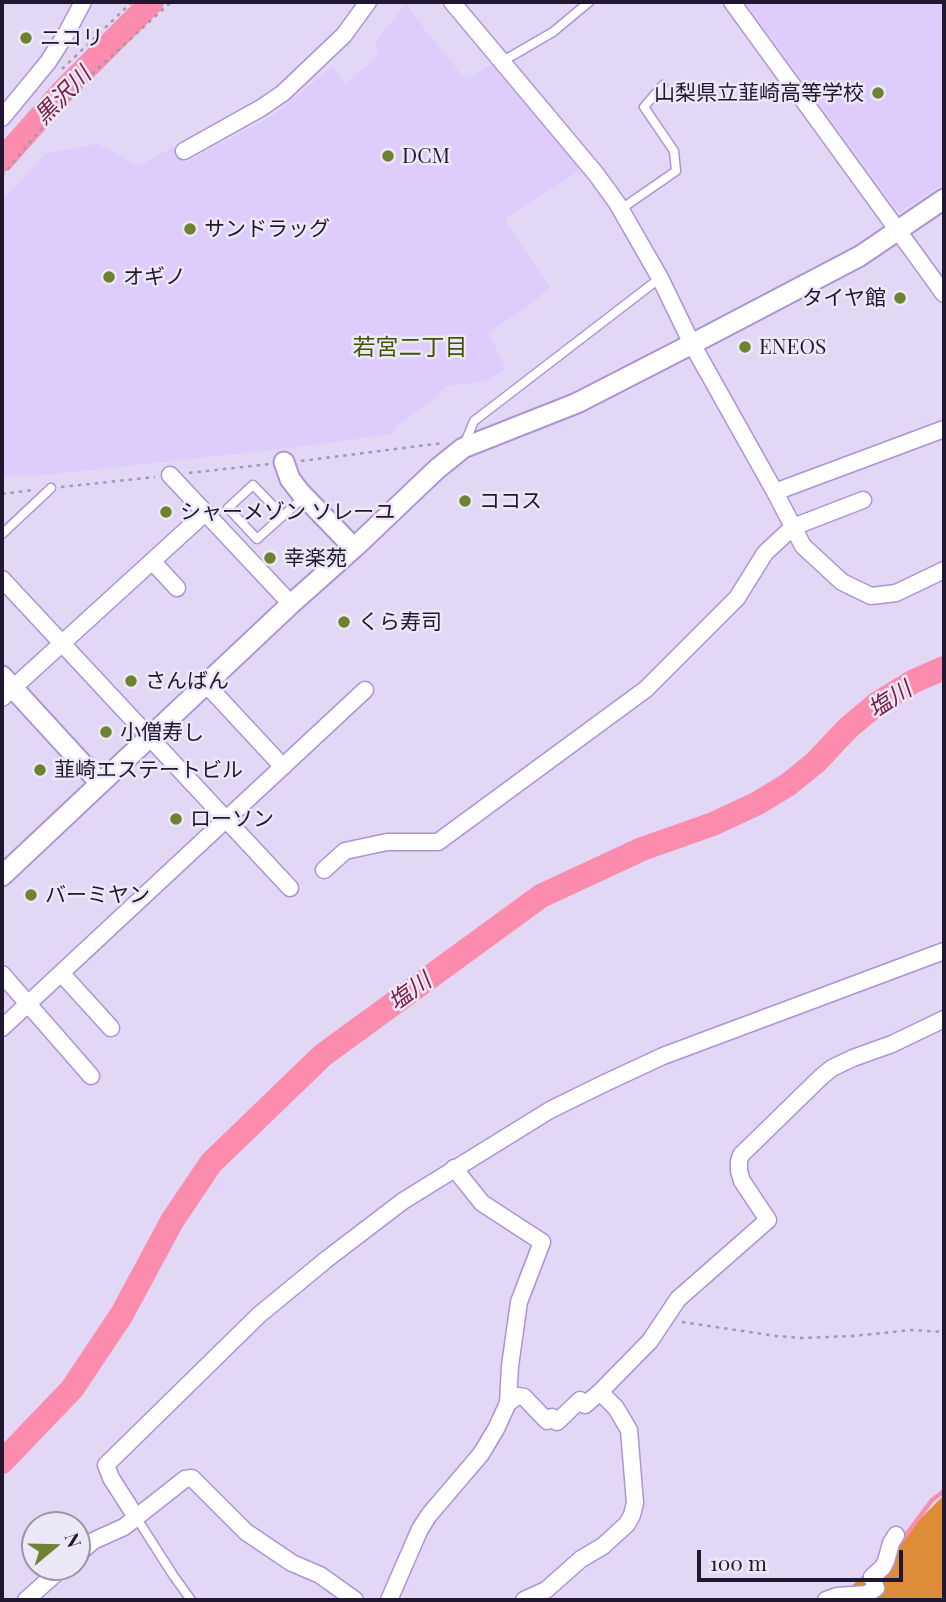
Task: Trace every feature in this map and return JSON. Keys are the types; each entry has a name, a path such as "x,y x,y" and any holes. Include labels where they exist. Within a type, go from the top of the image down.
{"street":[{"path":"2,118 48,62 83,2"},
{"path":"184,151 283,93 344,35 368,2"},
{"path":"452,2 596,174 621,209 803,546 842,582 871,597 896,593 944,570"},
{"path":"732,2 944,294"},
{"path":"2,876 291,604 463,448 577,403 692,344 860,256 944,199"},
{"path":"775,492 944,429"},
{"path":"284,462 290,479 354,548"},
{"path":"170,475 291,604"},
{"path":"324,870 345,851 387,842 438,842 646,689 737,598 765,553 793,527 863,500"},
{"path":"100,783 5,687 62,644 205,513"},
{"path":"152,561 177,588"},
{"path":"2,579 290,888"},
{"path":"206,684 283,767"},
{"path":"2,1028 365,690"},
{"path":"136,1517 111,1478 106,1465 259,1315 403,1201 550,1110 663,1056 944,951"},
{"path":"61,973 111,1028"},
{"path":"2,974 91,1076"},
{"path":"508,1403 518,1396 524,1397 547,1421 552,1417 557,1422 580,1400 585,1405 650,1341 678,1299 768,1220 742,1181 739,1171 741,1155 832,1068 944,1019"},
{"path":"395,1597 420,1530 429,1515 481,1454 508,1403 519,1302 542,1242 482,1203 454,1168"},
{"path":"523,1600 546,1590 581,1559 603,1546 632,1515 635,1503 629,1430 616,1408 600,1391"},
{"path":"91,1543 124,1527 185,1479 192,1478 246,1532 292,1563 320,1575 355,1600"},
{"path":"826,1600 837,1596 867,1594 876,1588 872,1577 883,1567 896,1535"},
{"path":"26,1600 47,1581"}],"lane":[{"path":"503,61 553,32 589,2"},
{"path":"621,209 677,171 674,151 644,107 663,85"},
{"path":"463,448 474,421 660,278"},
{"path":"283,516 253,485 228,508 257,539 283,516 305,496"},
{"path":"2,534 51,488"},
{"path":"136,1517 191,1600"}],"path":[{"path":"55,77 132,2"},
{"path":"2,176 94,72 171,2"},
{"path":"2,494 442,443 463,448"},
{"path":"665,1319 802,1338 912,1330 944,1332"}],"shaded area":[{"name":"山梨県立韮崎高等学校","path":"745,2 944,2 944,183 899,213"},
{"path":"406,4 466,80 495,62 585,167 504,219 550,287 529,306 488,332 506,369 486,381 446,386 436,397 396,427 392,434 45,475 2,476 2,201 46,153 98,144 138,166 174,147 186,162 269,118 332,67 346,84 378,56 376,41"},
{"path":"944,1495 944,1600 837,1600 872,1567"}],"waterway":[{"name":"黒沢川","path":"2,160 65,89 152,2"},
{"name":"塩川","path":"2,1462 72,1389 122,1314 172,1221 211,1163 323,1055 541,896 642,849 713,824 758,803 789,784 816,762 848,728 878,703 914,681 944,668"},
{"path":"900,1543 932,1500 944,1491"}],"place":[{"name":"ニコリ","path":"26,38"},
{"name":"山梨県立韮崎高等学校","path":"878,93"},
{"name":"DCM","path":"388,156"},
{"name":"サンドラッグ","path":"190,229"},
{"name":"オギノ","path":"109,277"},
{"name":"タイヤ館","path":"900,298"},
{"name":"ENEOS","path":"745,347"},
{"name":"ココス","path":"465,501"},
{"name":"シャーメゾン ソレーユ","path":"166,512"},
{"name":"幸楽苑","path":"270,558"},
{"name":"くら寿司","path":"344,622"},
{"name":"さんばん","path":"131,681"},
{"name":"小僧寿し","path":"106,732"},
{"name":"韮崎エステートビル","path":"40,770"},
{"name":"ローソン","path":"176,819"},
{"name":"バーミヤン","path":"31,895"}],"district":[{"name":"若宮二丁目","path":"410,348"}]}
